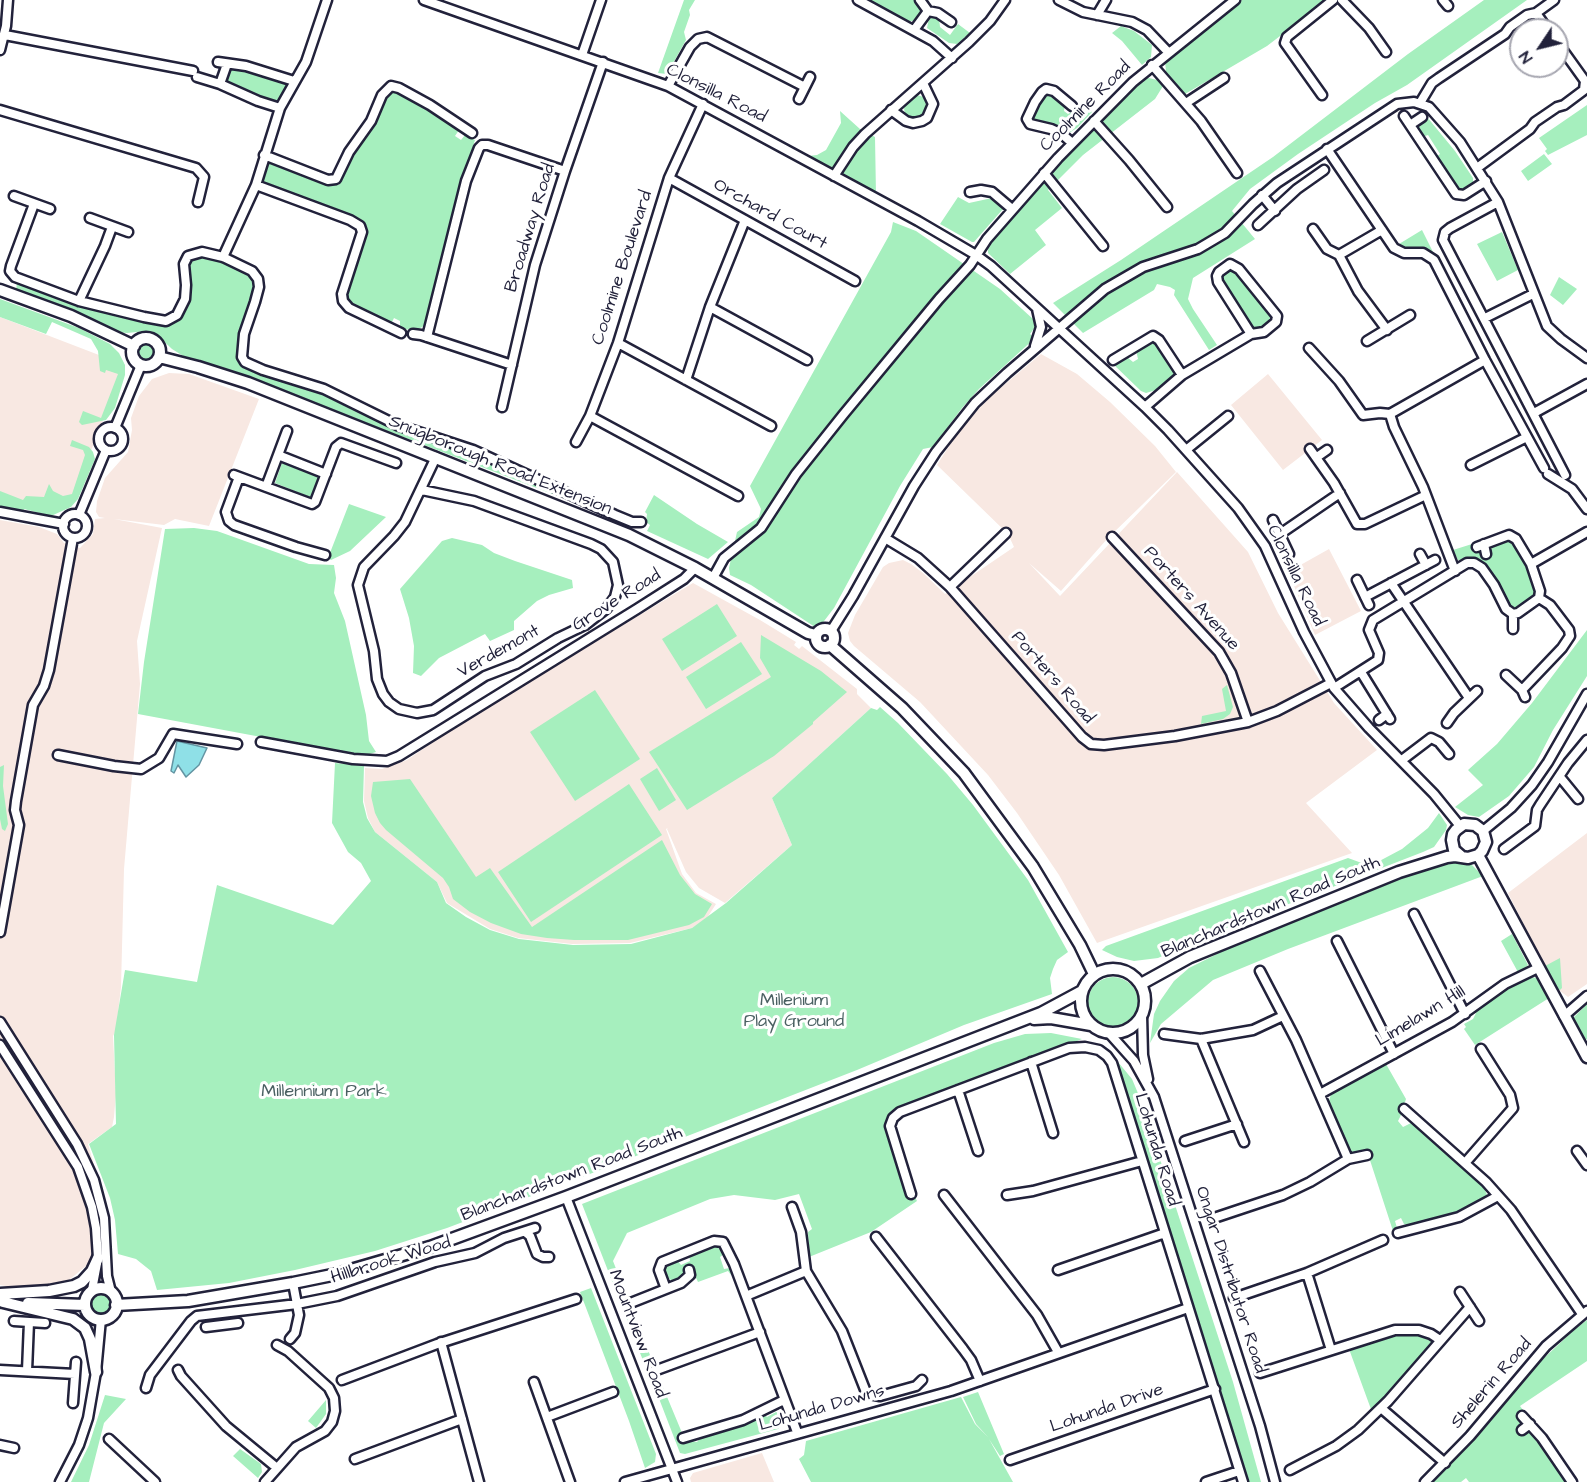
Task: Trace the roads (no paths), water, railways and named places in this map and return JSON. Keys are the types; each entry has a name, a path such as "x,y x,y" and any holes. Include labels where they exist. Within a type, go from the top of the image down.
{"main road":[{"path":"0,290 72,316 134,346"},
{"path":"140,339 154,340 159,348 159,357 149,365 141,364 134,359 132,350 134,346 140,339"},
{"name":"Snugborough Road Extension","path":"159,357 207,369 248,383 629,536 695,568 808,633 816,635"},
{"path":"830,645 833,639 831,631 821,630 816,635 818,644 830,645 902,708 964,773 1033,867 1080,945 1094,974"},
{"path":"1475,825 1483,831 1485,847 1478,855 1468,858 1454,850 1453,834 1460,826 1475,825"},
{"name":"Blanchardstown Road South","path":"1416,866 1440,851 1452,840"},
{"path":"1478,855 1587,1058"},
{"name":"Blanchardstown Road South","path":"1141,984 1190,957 1416,866 1447,857 1462,856"},
{"path":"1108,969 1118,969 1127,972 1141,984 1145,1004 1142,1015 1128,1030 1109,1033 1091,1025 1081,1009 1082,991 1085,983 1094,974 1108,969"},
{"name":"Blanchardstown Road South","path":"116,1305 188,1301 293,1283 348,1271 422,1250 566,1197 1025,1019 1082,991"},
{"name":"Blanchardstown Road South","path":"1025,1019 1052,1018 1091,1025"},
{"path":"1,1300 74,1286 82,1282 92,1271 98,1258"},
{"path":"102,1288 111,1292 116,1305 111,1316 101,1319 90,1316 85,1305 88,1294 92,1290 102,1288"},
{"path":"1,1300 85,1305"},
{"path":"1,1300 73,1319 85,1328 90,1339 96,1372"}],"street":[{"path":"0,50 5,35 8,0"},
{"path":"223,257 256,185 280,108 306,62 327,0"},
{"name":"Clonsilla Road","path":"424,0 668,86 976,255 991,266 1144,407 1238,508 1265,546 1304,632 1332,686 1369,728 1434,794 1460,826"},
{"path":"582,55 601,0"},
{"path":"858,0 933,41 952,58"},
{"path":"920,0 928,10 938,13 951,22"},
{"path":"834,176 859,141 891,110 952,58 990,21 1005,0"},
{"path":"1059,0 1075,10 1132,22 1147,30 1168,52"},
{"path":"1097,15 1106,0"},
{"name":"Coolmine Road","path":"976,255 986,239 1012,209 1117,96 1152,65 1235,0"},
{"path":"1322,95 1284,43 1287,37 1333,0"},
{"path":"1342,0 1369,28 1386,52"},
{"path":"1420,103 1432,83 1505,34 1510,27 1527,15 1536,13 1554,0"},
{"path":"914,30 928,10"},
{"path":"1536,13 1540,18"},
{"path":"5,35 195,74 255,100 280,108"},
{"path":"668,86 690,47 698,39 707,37 805,87"},
{"path":"1478,168 1530,129 1535,122 1581,93 1585,86 1584,81 1569,59"},
{"name":"Broadway Road","path":"502,407 535,265 603,62"},
{"path":"220,84 222,63 246,66 294,81"},
{"path":"1152,65 1211,134 1237,174"},
{"path":"799,99 810,76"},
{"path":"1186,103 1224,78"},
{"path":"891,110 906,121 913,123 927,118 933,104 923,83"},
{"path":"264,155 328,180 336,179 349,152 371,121 382,94 391,86 430,105 472,133"},
{"path":"1072,106 1054,91 1046,90 1035,102 1027,119 1030,124 1062,134 1072,143"},
{"path":"831,631 925,468 955,426 983,395 1094,298 1119,280 1152,264 1198,249 1225,233 1262,195 1289,174 1396,104 1407,101 1430,107 1478,168 1498,202 1547,326 1587,358"},
{"name":"Coolmine Boulevard","path":"576,442 590,416 618,343 669,178 703,104"},
{"path":"0,110 196,168 204,181 198,202"},
{"path":"1404,116 1456,194 1464,195 1486,181"},
{"path":"1410,125 1422,117"},
{"path":"1094,121 1167,207"},
{"path":"427,338 466,181 475,155 482,145 565,171"},
{"path":"1327,149 1397,250 1404,253 1423,253 1434,260 1485,360 1546,471 1572,489 1587,509"},
{"path":"1258,225 1297,189 1324,170"},
{"path":"1044,173 1103,246"},
{"name":"Orchard Court","path":"669,178 855,280"},
{"path":"256,185 351,220 360,226 362,232 342,294 343,301 349,308 401,333"},
{"path":"970,192 981,190 992,192 1012,209"},
{"path":"1262,195 1275,210"},
{"path":"14,196 50,209"},
{"path":"1498,202 1450,228 1445,232 1443,238 1565,474"},
{"path":"34,204 11,266 12,274 26,283 79,301 166,321 172,319 181,309 186,296 184,264 187,257 202,252 223,257 252,271 258,279 259,287 244,334 242,357 245,362 324,389 401,426 473,450 601,509 632,522 641,522"},
{"path":"90,218 128,232"},
{"path":"686,380 710,308 745,220"},
{"path":"79,301 105,246 111,227"},
{"path":"1313,229 1327,249 1339,255 1358,291 1387,330"},
{"path":"1339,255 1382,231"},
{"path":"713,578 724,558 761,528 796,474 976,255"},
{"path":"1144,407 1182,375 1251,334 1264,332 1276,322 1277,316 1239,269 1230,264 1219,272 1218,282 1251,334"},
{"path":"1485,318 1533,294"},
{"path":"710,308 807,360"},
{"path":"1033,350 1041,327 1036,309"},
{"path":"1367,341 1410,315"},
{"path":"413,334 512,365"},
{"path":"1113,360 1153,336 1159,340 1182,375"},
{"path":"618,343 771,426"},
{"path":"1309,348 1346,389 1365,416 1390,414 1485,360"},
{"path":"115,428 141,364"},
{"path":"1534,412 1587,384"},
{"path":"1390,414 1426,495 1455,571"},
{"path":"590,416 738,496"},
{"path":"1186,450 1228,416"},
{"path":"115,428 122,434 122,445 116,450 106,450 100,444 99,436 104,429 115,428"},
{"path":"266,487 287,431"},
{"path":"1471,465 1527,437"},
{"path":"325,555 296,547 234,525 229,521 226,512 237,476 312,504 315,502 336,447 341,443 396,463"},
{"path":"1311,449 1340,493 1355,521 1360,525 1426,495"},
{"path":"79,515 106,450"},
{"path":"1317,457 1327,450"},
{"path":"278,455 326,474"},
{"name":"Verdemont","path":"422,490 474,501 591,544 601,549 613,562 618,585 615,597 607,608 585,625 558,638 516,664 485,676 433,710 417,713 399,709 383,694 377,679 374,651 358,585 364,567 400,530 436,458"},
{"path":"1280,534 1340,493"},
{"path":"0,512 64,525"},
{"path":"79,515 87,523 87,531 81,537 74,538 65,532 64,525 69,516 79,515"},
{"path":"1273,520 1289,554"},
{"path":"1486,554 1480,545 1512,531 1531,564 1540,591 1539,598 1514,614"},
{"path":"1531,564 1587,532"},
{"path":"950,587 1006,533"},
{"name":"Porters Avenue","path":"1112,537 1219,652 1231,673 1248,722"},
{"path":"0,932 19,825 15,805 33,705 44,686 49,670 74,538"},
{"name":"Porters Road","path":"885,538 918,558 950,587 1082,738 1091,744 1104,745 1175,736 1248,722 1361,672"},
{"path":"1420,554 1426,565"},
{"path":"1357,580 1367,601 1391,583 1435,560"},
{"path":"1379,720 1389,716 1361,672 1375,663 1379,657 1370,634 1372,622 1470,562 1478,565 1490,579 1506,609 1514,614"},
{"name":"Grove Road","path":"261,742 352,759 387,761 399,756 637,609 684,579 695,568"},
{"path":"1391,583 1469,698"},
{"path":"1506,675 1523,693 1570,636 1569,630 1550,605 1539,598"},
{"path":"1513,628 1514,614"},
{"path":"1447,723 1477,691"},
{"path":"1483,831 1506,812 1532,785 1587,694"},
{"path":"1578,708 1587,712"},
{"path":"58,755 141,769 159,758 173,734 237,744"},
{"path":"1402,760 1431,738 1439,742 1449,754"},
{"path":"1504,849 1535,826 1537,810 1568,763 1587,740"},
{"path":"1560,777 1578,799"},
{"path":"1414,914 1465,1014"},
{"path":"1337,941 1394,1054"},
{"name":"Limelawn Hill","path":"1320,1094 1465,1014 1505,984 1538,968"},
{"path":"1260,971 1284,1016 1348,1159"},
{"path":"1564,1016 1587,996"},
{"name":"Ongar Distributor Road","path":"1142,1015 1143,1055 1150,1088 1260,1426 1275,1482"},
{"path":"1164,1034 1201,1039 1253,1030 1284,1016"},
{"path":"0,1022 77,1144 94,1180 104,1218 111,1292"},
{"name":"Ongar Distributor Road","path":"1109,1033 1134,1061 1150,1088"},
{"path":"1201,1039 1244,1142"},
{"path":"0,1045 78,1167 92,1207 98,1258 92,1290"},
{"name":"Lohunda Road","path":"911,1194 890,1126 893,1118 900,1112 1069,1048 1085,1047 1099,1050 1107,1056 1112,1063 1243,1482"},
{"path":"1465,1163 1513,1108 1510,1095 1481,1049"},
{"path":"1031,1062 1053,1133"},
{"path":"958,1090 978,1151"},
{"path":"1402,1122 1407,1112 1465,1163 1498,1196 1521,1222 1584,1312"},
{"path":"1185,1141 1237,1124"},
{"path":"1577,1151 1586,1162"},
{"path":"1211,1219 1285,1194 1348,1159 1367,1155"},
{"path":"1007,1195 1032,1191 1142,1161"},
{"path":"944,1195 1037,1315 1058,1352"},
{"path":"1398,1233 1462,1215 1498,1196"},
{"name":"Mountview Road","path":"566,1197 677,1482"},
{"path":"792,1207 801,1232 806,1271 842,1331 866,1392 880,1396 913,1387 922,1380"},
{"name":"Hillbrook Wood","path":"146,1388 150,1375 194,1318 297,1304 337,1296 435,1262 475,1253 504,1238 535,1228"},
{"path":"525,1232 530,1236 537,1254 549,1257"},
{"path":"1058,1270 1165,1233"},
{"path":"876,1237 971,1360 980,1381"},
{"path":"1234,1298 1307,1273 1383,1240"},
{"path":"666,1289 659,1270 662,1262 714,1241 723,1242 734,1264 797,1432"},
{"path":"628,1304 687,1279 690,1275 688,1270"},
{"path":"746,1296 806,1271"},
{"path":"1307,1273 1331,1350"},
{"path":"290,1339 297,1327 297,1304 293,1283"},
{"path":"1460,1292 1479,1321"},
{"path":"342,1380 441,1342 576,1299"},
{"path":"1290,1470 1336,1446 1357,1431 1381,1408 1470,1307"},
{"name":"Lohunda Downs","path":"625,1482 980,1381 1188,1308"},
{"path":"206,1327 238,1327 236,1311"},
{"name":"Shelerin Road","path":"1425,1482 1540,1353 1584,1312"},
{"path":"60,1482 80,1445 84,1432 96,1372 101,1319"},
{"path":"14,1321 45,1323"},
{"path":"27,1371 29,1322"},
{"path":"1260,1373 1404,1328 1428,1332 1440,1340"},
{"path":"654,1371 760,1332"},
{"path":"441,1342 479,1482"},
{"path":"265,1482 296,1447 325,1431 332,1422 335,1407 333,1394 323,1381 288,1351 277,1345"},
{"path":"73,1403 76,1362"},
{"path":"0,1370 75,1374"},
{"path":"178,1370 226,1426 277,1468"},
{"path":"534,1382 570,1482"},
{"name":"Lohunda Drive","path":"1010,1460 1215,1389"},
{"path":"547,1417 613,1392"},
{"path":"683,1438 695,1438 743,1420 784,1400"},
{"path":"1381,1408 1444,1463"},
{"path":"1522,1416 1572,1482"},
{"path":"355,1459 462,1419"},
{"path":"1522,1430 1530,1424"},
{"path":"109,1439 154,1482"},
{"path":"0,1445 14,1448"},
{"path":"1206,1482 1239,1471"}],"water":[{"path":"177,741 207,748 199,765 186,777 178,765 174,773 171,771"}],"park label":[{"name":"Millenium Play Ground","path":"794,1011"},
{"name":"Millennium Park","path":"324,1092"}]}
